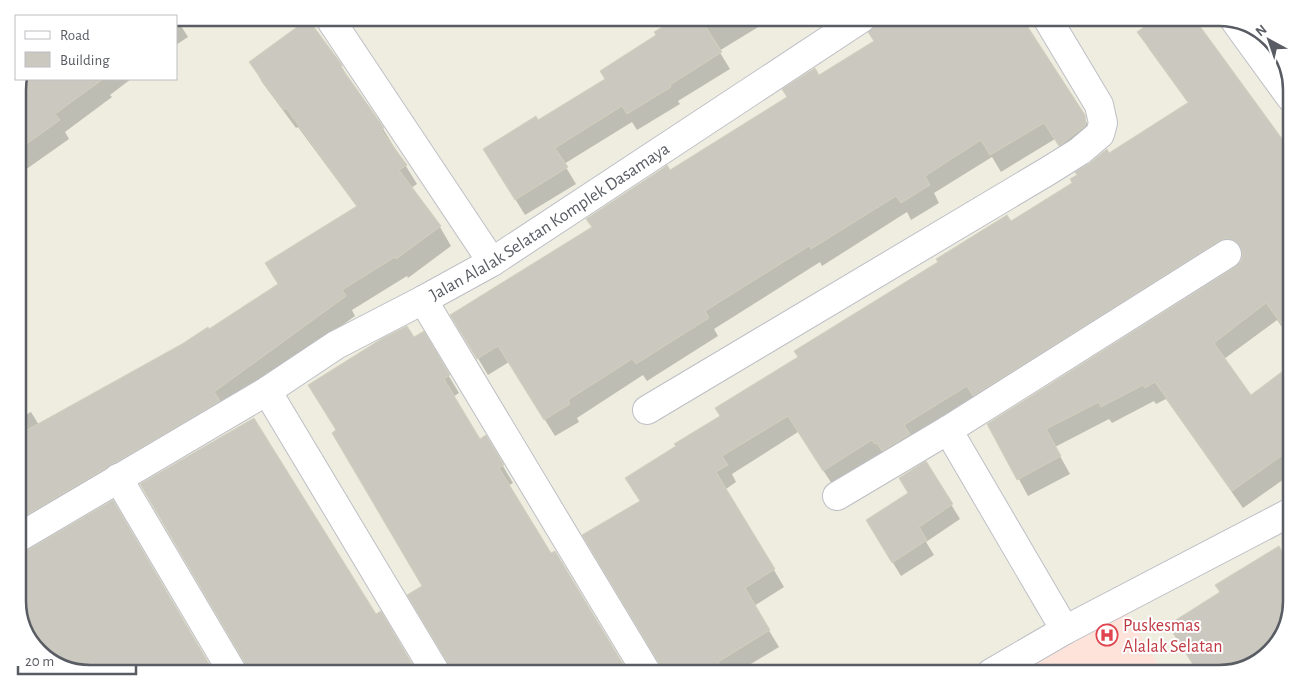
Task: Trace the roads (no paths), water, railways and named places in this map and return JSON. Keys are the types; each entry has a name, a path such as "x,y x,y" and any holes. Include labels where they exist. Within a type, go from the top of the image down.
{"street":[{"path":"335,26 492,262"},
{"name":"Jalan Alalak Selatan Komplek Dasamaya","path":"642,665 423,300 492,262 850,26"},
{"path":"647,410 1048,171 1080,151 1100,134 1103,123 1100,105 1052,26"},
{"path":"1242,31 1283,87"},
{"path":"837,496 948,430 1227,254"},
{"path":"26,533 267,391 336,345 423,300"},
{"path":"267,391 431,665"},
{"path":"948,430 1065,630"},
{"path":"118,478 229,665"},
{"path":"1006,665 1065,630 1283,517"}],"place":[{"name":"Puskesmas Alalak Selatan","path":"1107,635"}]}
